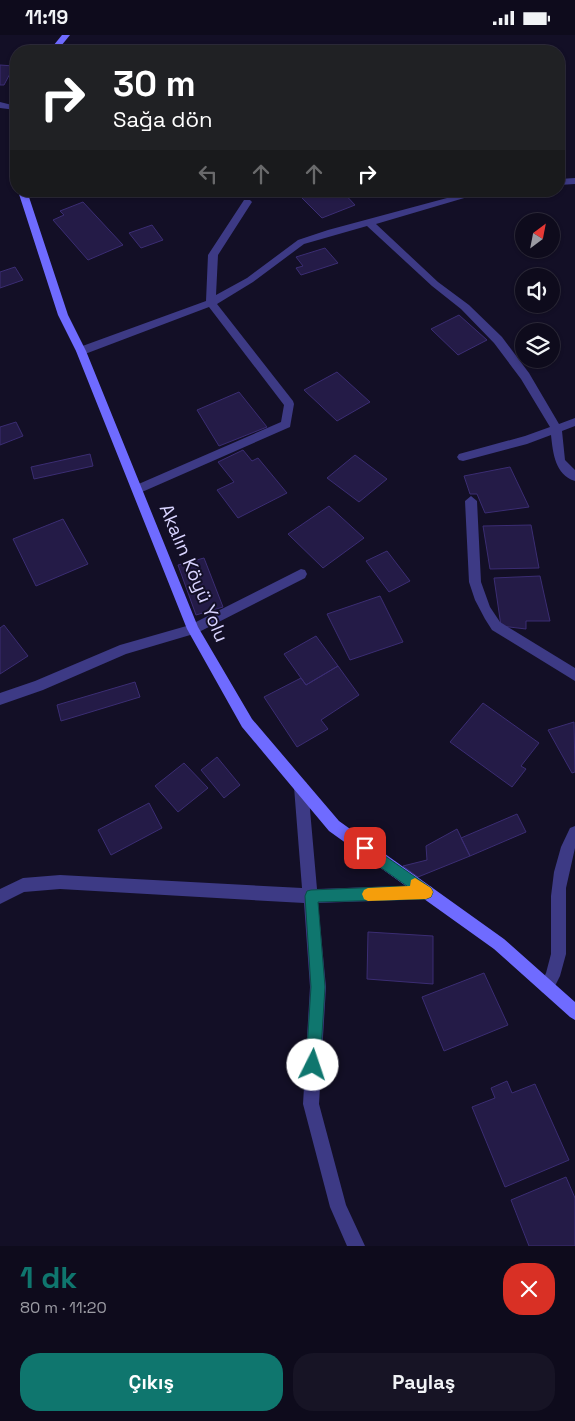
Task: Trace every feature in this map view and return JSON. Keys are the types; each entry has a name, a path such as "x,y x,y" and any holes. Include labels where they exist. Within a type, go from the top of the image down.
{"street":[{"path":"58,45 66,35"},
{"name":"Akalın Köyü Yolu","path":"24,197 64,315 81,351 138,489 193,629 247,723 334,826 499,944 575,1012"},
{"path":"81,351 211,303 250,280 301,242 331,232 462,197"},
{"path":"138,489 286,424 289,404 211,303 213,255 247,202"},
{"path":"369,223 435,284 465,307 498,340 525,375 556,428 560,462 575,477"},
{"path":"463,457 527,440 575,422"},
{"path":"471,501 475,582 477,593 488,615 496,626 575,675"},
{"path":"0,699 38,686 124,649 193,629 301,574"},
{"path":"301,787 318,987 311,1104 338,1207 356,1246"},
{"path":"547,987 556,972 559,948 558,895 567,846 575,833"},
{"path":"0,897 23,885 60,882 311,896 426,892"}],"building":[{"path":"0,65 10,66 10,74 4,85 0,85"},
{"path":"301,197 348,197 355,205 322,218"},
{"path":"83,202 123,245 88,260 53,220 64,215 60,211"},
{"path":"152,225 163,240 141,248 129,233"},
{"path":"325,248 338,263 301,275 296,268 303,266 296,257"},
{"path":"15,267 23,280 0,288 0,272"},
{"path":"459,315 487,340 458,355 431,329"},
{"path":"337,372 370,402 337,421 304,390"},
{"path":"239,392 267,427 219,446 197,410"},
{"path":"16,422 23,436 0,445 0,427"},
{"path":"243,450 252,461 258,458 287,493 238,518 217,490 234,482 218,462"},
{"path":"90,454 93,466 34,479 31,467"},
{"path":"355,455 387,479 359,502 327,478"},
{"path":"510,467 529,507 485,513 477,494 470,494 464,476"},
{"path":"329,506 364,538 323,568 288,534"},
{"path":"63,519 88,564 36,586 13,539"},
{"path":"531,525 539,568 490,569 483,526"},
{"path":"387,551 410,581 389,592 366,561"},
{"path":"204,558 223,607 196,615 178,565"},
{"path":"540,576 550,621 526,621 526,629 501,626 494,578"},
{"path":"380,596 403,642 350,660 327,614"},
{"path":"4,625 28,656 0,674 0,628"},
{"path":"316,636 338,666 306,685 284,654"},
{"path":"338,666 359,695 321,720 328,729 297,747 264,697 301,678 306,685"},
{"path":"135,682 140,697 61,721 57,705"},
{"path":"483,703 539,743 521,766 526,769 512,787 450,742"},
{"path":"574,722 575,772 572,773 548,730"},
{"path":"217,757 240,785 224,798 201,770"},
{"path":"184,763 208,788 178,812 155,786"},
{"path":"149,803 162,828 111,855 98,830"},
{"path":"517,814 526,832 470,856 461,838"},
{"path":"457,829 470,856 418,877 403,866 427,860 426,846"},
{"path":"368,932 433,936 433,984 367,979"},
{"path":"484,973 508,1025 444,1051 422,997"},
{"path":"507,1081 512,1093 535,1084 569,1160 505,1187 472,1107 495,1098 491,1088"},
{"path":"566,1177 575,1198 575,1246 529,1246 511,1200"}],"slow traffic":[{"path":"368,894 426,892 415,884"}],"route":[{"path":"313,1065 318,987 311,896 426,892 365,848"}]}
